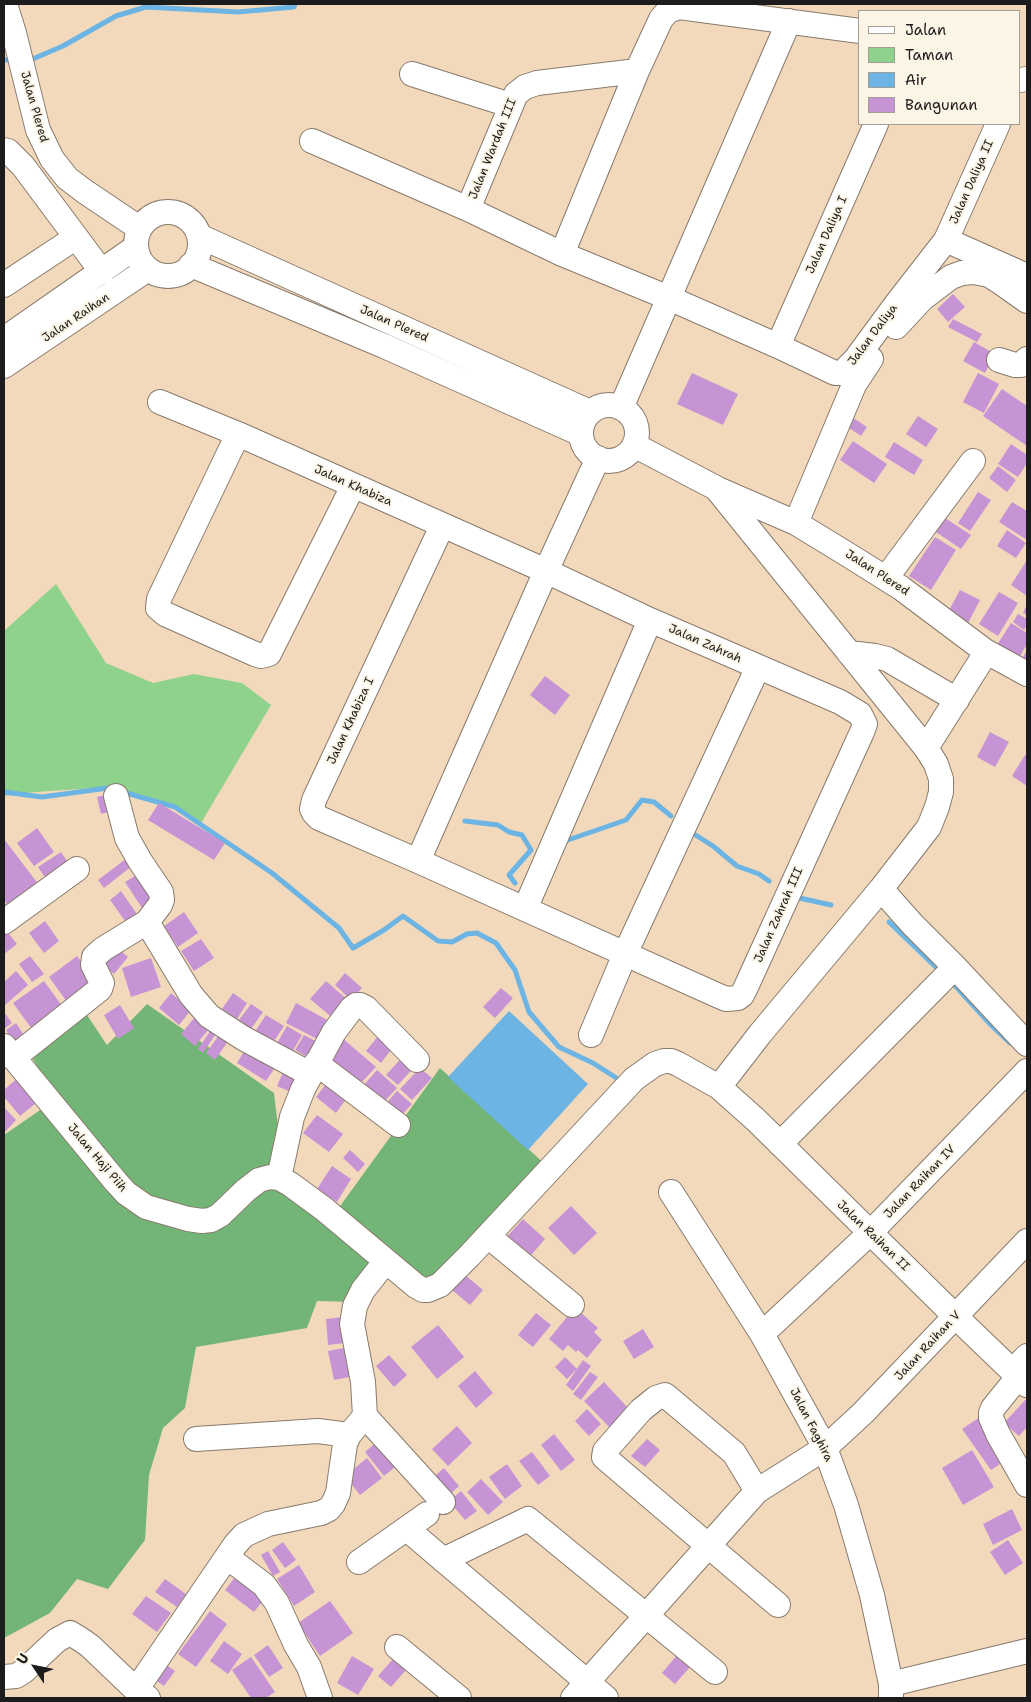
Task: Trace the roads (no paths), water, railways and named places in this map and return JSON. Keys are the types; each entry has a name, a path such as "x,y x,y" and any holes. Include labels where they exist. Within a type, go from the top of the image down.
{"street":[{"name":"Jalan Plered","path":"4,4 14,33 38,130 52,159 67,178 138,238"},
{"path":"562,254 637,71 661,19 668,11 674,8 858,31"},
{"path":"621,408 789,21"},
{"name":"Jalan Wardah III","path":"468,210 510,104 516,94 525,87 537,83 637,71"},
{"path":"412,74 510,104"},
{"name":"Jalan Daliya I","path":"778,346 876,125"},
{"name":"Jalan Daliya II","path":"946,240 998,125"},
{"name":"Jalan Daliya","path":"312,141 562,254 669,298 835,373 842,373 855,360 946,240"},
{"path":"4,150 8,151 23,166 102,272"},
{"path":"172,212 184,216 193,224 199,236 200,246 197,257 191,266 170,276 158,274 148,269 140,260 138,238 148,219 159,213 172,212"},
{"name":"Jalan Plered","path":"199,236 590,412"},
{"path":"4,285 75,238"},
{"name":"Jalan Raihan","path":"4,339 102,272 138,238"},
{"path":"946,240 1027,276"},
{"path":"191,266 384,346 581,434"},
{"name":"Jalan Raihan","path":"4,366 148,269"},
{"path":"796,523 854,386 885,340 922,299 951,278 962,273 974,272 989,275 1027,302"},
{"path":"384,346 393,323"},
{"path":"998,360 1021,365 1027,359"},
{"name":"Jalan Khabiza","path":"160,402 238,434 546,572"},
{"path":"611,405 621,408 630,414 635,423 637,434 634,445 628,453 618,459 607,460 598,458 589,452 583,444 581,434 583,422 590,412 600,406 611,405"},
{"path":"238,434 159,598 158,608 165,614 255,654 261,656 269,654 353,486"},
{"name":"Jalan Plered","path":"634,445 716,488 796,523 886,578 985,651 1027,674"},
{"path":"598,458 418,861 625,954"},
{"path":"886,578 973,462"},
{"path":"716,488 926,748 936,764 941,779 941,792 937,807 928,826 881,889 760,1034 719,1087"},
{"name":"Jalan Khabiza I","path":"418,861 319,818 312,809 314,800 442,526"},
{"name":"Jalan Zahrah","path":"546,572 650,620 850,707 863,718"},
{"path":"525,910 650,620"},
{"path":"849,653 887,659 956,700"},
{"path":"926,748 982,659"},
{"path":"591,1035 625,954 758,667"},
{"name":"Jalan Zahrah III","path":"625,954 719,996 732,999 742,995 862,732 863,718"},
{"path":"7,1054 100,989 102,983 93,965 94,957 103,949 147,922 160,906 162,900 161,892 127,838 116,796"},
{"path":"4,922 78,868"},
{"path":"881,889 953,970 1027,1044"},
{"path":"147,922 191,995 209,1016 243,1038 313,1069 398,1125"},
{"path":"780,1144 953,970"},
{"path":"359,1562 435,1508 365,1416 362,1376 352,1324 355,1306 363,1290 385,1262 324,1209 279,1178 292,1117 313,1069 334,1032 356,1005 366,1008 417,1060"},
{"name":"Jalan Haji Piih","path":"7,1054 126,1193 146,1207 188,1219 211,1220 220,1215 259,1180 270,1177 279,1178"},
{"name":"Jalan Raihan II","path":"385,1262 423,1290 434,1289 440,1285 488,1236 616,1097 655,1064 671,1061 719,1087 756,1120 956,1317 1021,1372"},
{"name":"Jalan Raihan IV","path":"762,1334 870,1233 1026,1073"},
{"name":"Jalan Faghira","path":"670,1192 762,1334 825,1448 846,1505 872,1595 891,1691 972,1665 1027,1651"},
{"path":"488,1236 572,1305"},
{"name":"Jalan Raihan V","path":"580,1690 758,1491 825,1448 870,1407 1027,1241"},
{"path":"1021,1372 993,1408 991,1418 1027,1485"},
{"path":"758,1491 734,1452 665,1396 656,1398 641,1410 606,1451 604,1457 778,1604"},
{"path":"4,1677 16,1676 24,1671 57,1640 70,1633 90,1646 142,1694 227,1557 244,1534 268,1524 308,1517 329,1509 338,1493 342,1452 349,1435 365,1416"},
{"path":"196,1439 318,1431 349,1435"},
{"path":"443,1560 528,1519 715,1672"},
{"path":"407,1529 443,1560 580,1690 606,1698"},
{"path":"227,1557 264,1585 278,1603 296,1645 309,1667 320,1698"},
{"path":"397,1647 459,1698"}],"water":[{"path":"509,1011 588,1084 528,1150 448,1077"}],"waterway":[{"path":"28,59 63,46 116,16 146,7 238,12 294,7 295,4"},
{"path":"4,60 14,60"},
{"path":"4,792 42,797 112,789"},
{"path":"123,792 175,807 272,873 339,928 353,948 384,930 403,916 438,941 452,942 467,934 477,933 496,943 515,970 529,1012 559,1047 593,1063 621,1081"},
{"path":"563,843 626,820 642,800 654,802 671,816"},
{"path":"465,821 498,825 509,832 522,835 531,850 509,875 515,883"},
{"path":"687,832 694,834 713,846 737,866 759,874 769,881"},
{"path":"795,897 831,905"},
{"path":"889,922 942,973"},
{"path":"950,980 1010,1043"}]}
